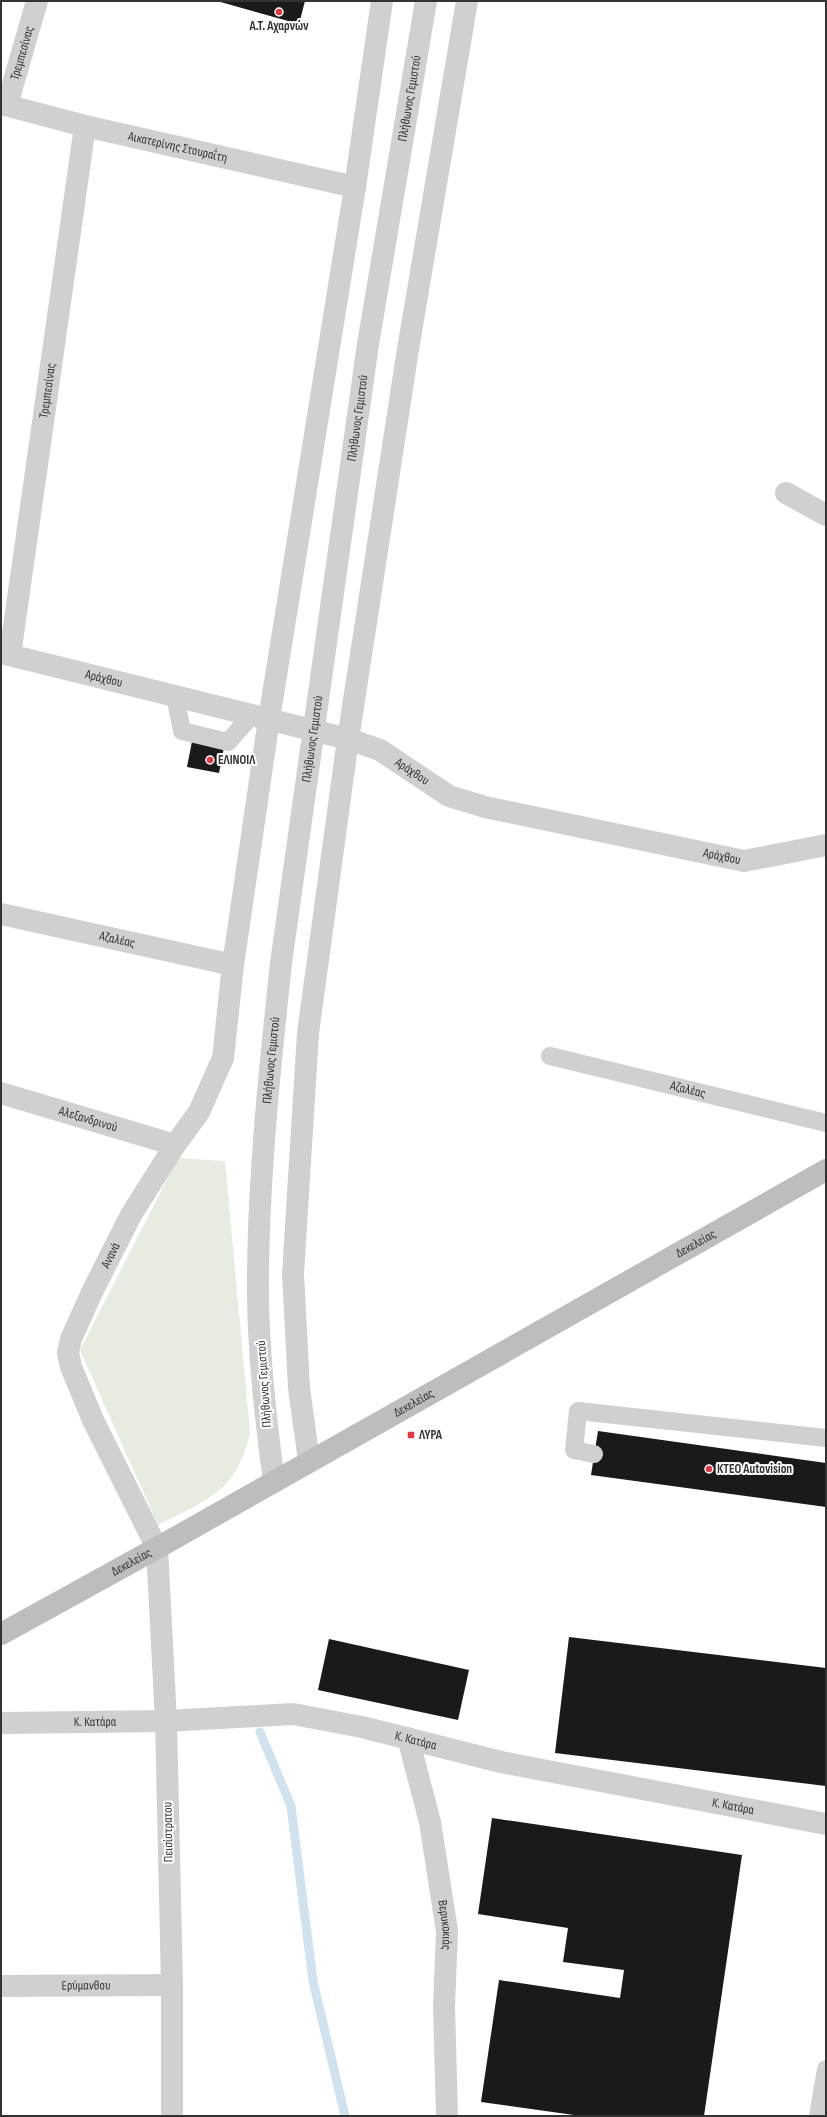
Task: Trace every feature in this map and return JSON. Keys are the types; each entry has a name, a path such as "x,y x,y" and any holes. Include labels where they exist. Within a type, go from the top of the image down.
{"main road":[{"name":"Δεκελείας","path":"1,1634 157,1548 826,1170"}],"street":[{"name":"Τρεμπεσίνας","path":"4,104 37,1"},
{"path":"232,965 261,717 355,187 382,1"},
{"name":"Πλήθωνος Γεμιστού","path":"274,1482 262,1389 258,1274 270,1064 280,970 368,344 426,1"},
{"path":"309,1461 299,1388 293,1274 308,1033 348,739 408,349 467,1"},
{"name":"Αικατερίνης Στουραΐτη","path":"4,104 85,126 355,187"},
{"name":"Τρεμπεσίνας","path":"6,654 85,126"},
{"path":"786,493 826,515"},
{"name":"Αράχθου","path":"6,654 348,739 380,750 449,796 485,807 744,861 762,859 826,845"},
{"name":"Αζαλέας","path":"1,914 232,965"},
{"name":"Ανανά","path":"157,1548 93,1420 71,1367 68,1353 71,1339 93,1290 131,1215 175,1144 199,1112 223,1058 232,965"},
{"name":"Αλεξανδρινού","path":"1,1093 175,1144"},
{"name":"Πεισίστρατου","path":"157,1548 166,1721 172,1985 172,2116"},
{"name":"Κ. Κατάρα","path":"1,1724 166,1721 293,1714 408,1738 462,1754 826,1824"},
{"name":"Βερυκοκιάς","path":"408,1738 430,1822 447,1931 444,2006 447,2116"},
{"name":"Ερύμανθου","path":"1,1986 172,1985"}],"lane":[{"path":"175,696 182,731 228,742 261,717"},
{"name":"Αζαλέας","path":"550,1056 826,1123"},
{"path":"594,1454 574,1450 578,1411 826,1438"},
{"path":"818,2116 826,2069"}],"shaded area":[{"path":"178,1158 225,1161 250,1433 237,1469 228,1482 218,1492 192,1508 158,1525 80,1350"}],"building":[{"name":"Α.Τ. Αχαρνών","path":"217,1 305,1 299,24"},
{"path":"194,731 226,737 219,773 187,767"},
{"name":"ΚΤΕΟ Autovision","path":"598,1431 826,1463 826,1507 591,1475"},
{"path":"569,1637 826,1668 826,1786 555,1753"},
{"path":"329,1639 469,1670 458,1720 318,1690"},
{"path":"492,1818 742,1855 704,2116 581,2116 481,2102 499,1980 620,1998 624,1970 563,1962 568,1928 478,1914"}],"waterway":[{"path":"260,1732 291,1806 313,1981 345,2116"}],"place":[{"name":"Α.Τ. Αχαρνών","path":"279,12"},
{"name":"ΕΛΙΝΟΙΛ","path":"210,760"},
{"name":"ΛΥΡΑ","path":"411,1435"},
{"name":"ΚΤΕΟ Autovision","path":"709,1469"}]}
